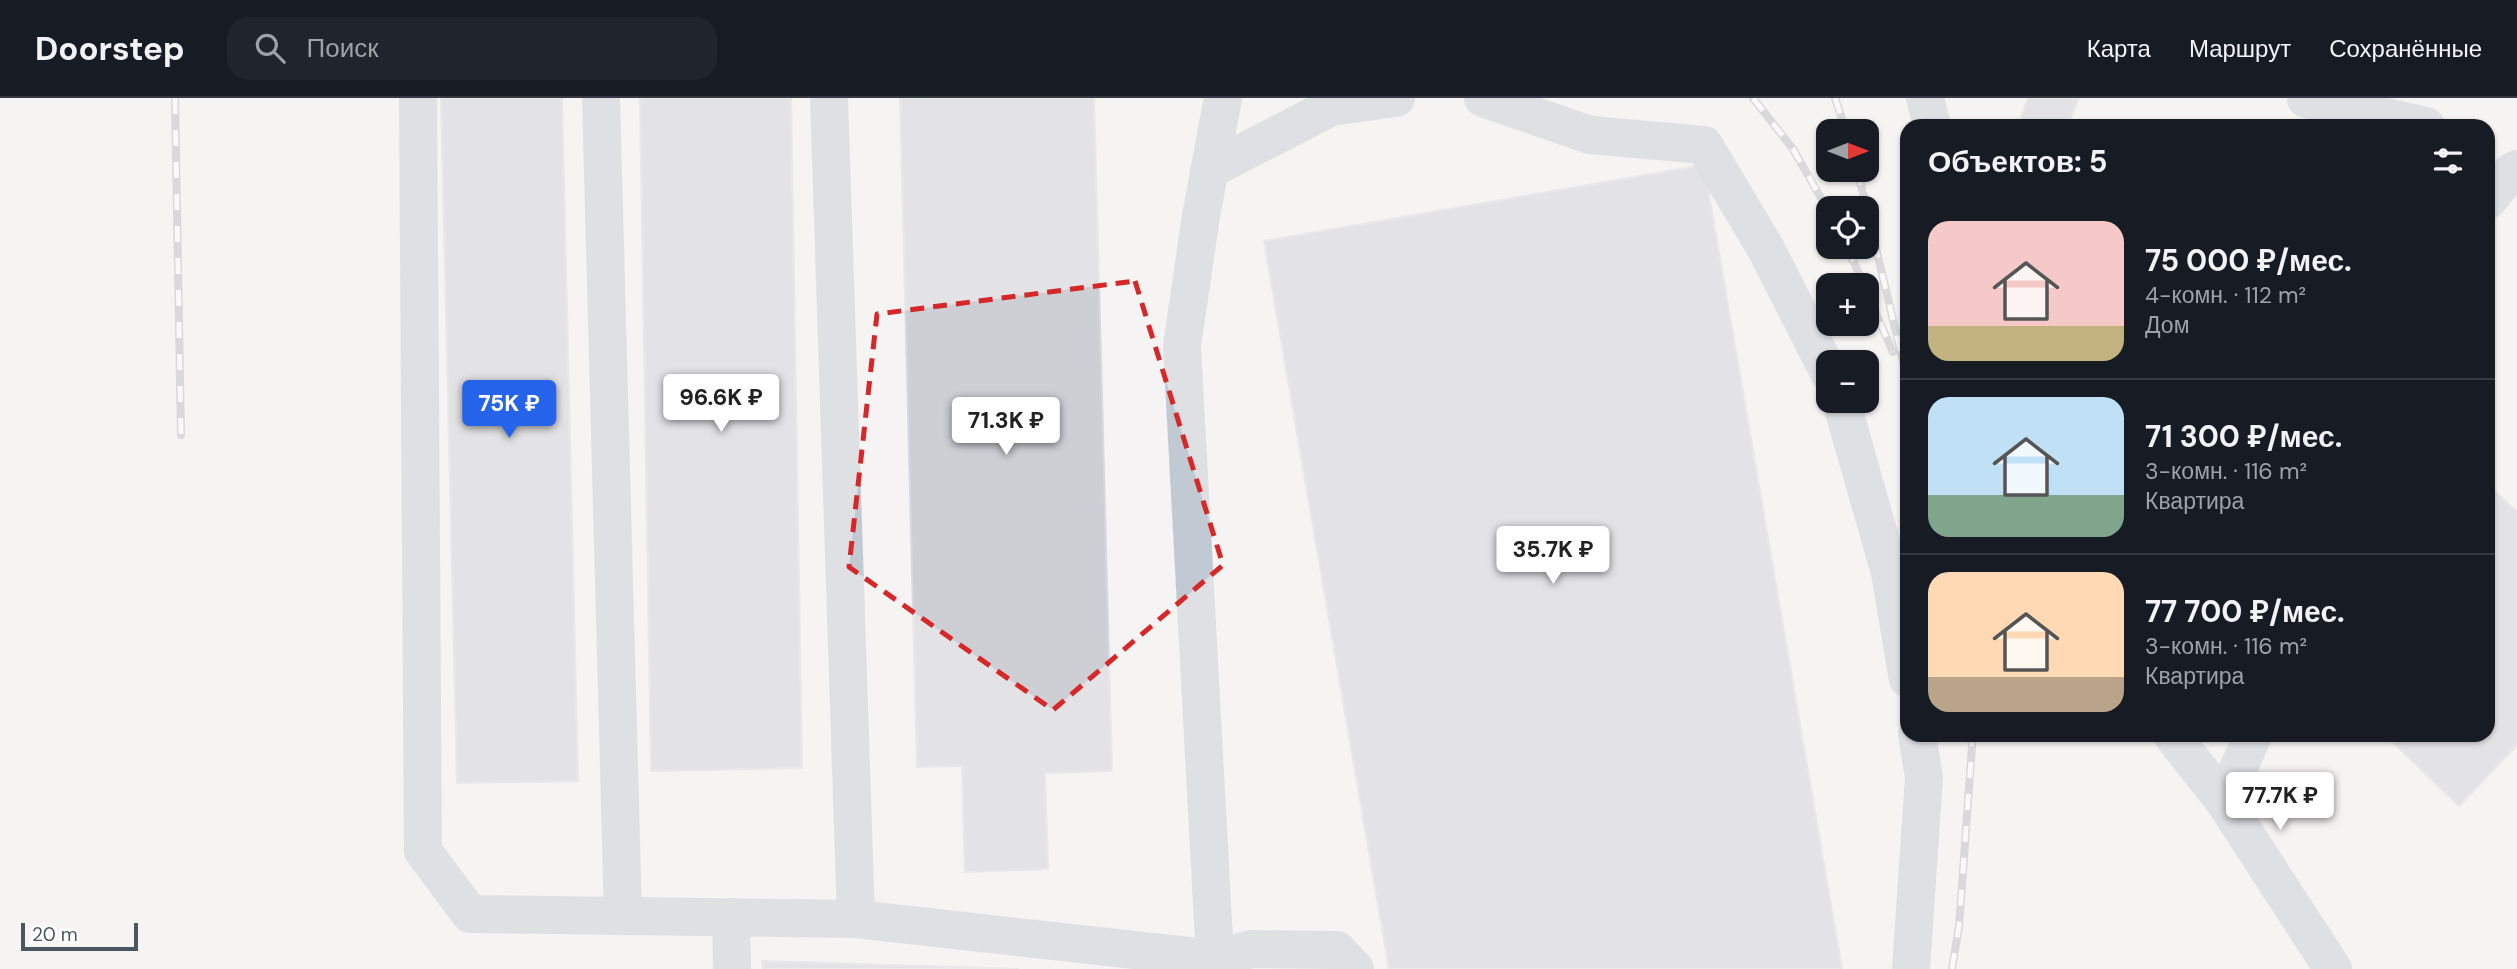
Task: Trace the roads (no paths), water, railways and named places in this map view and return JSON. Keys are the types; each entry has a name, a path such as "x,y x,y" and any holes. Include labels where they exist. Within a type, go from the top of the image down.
{"street":[{"path":"418,98 423,851 470,914 856,919 1214,964 1251,949 1337,950 1355,969"},
{"path":"601,98 623,915"},
{"path":"829,98 856,919"},
{"path":"1214,964 1182,346 1223,98"},
{"path":"1209,170 1331,107 1396,98"},
{"path":"1483,98 1590,135 1704,145 1766,248 1817,350"},
{"path":"1925,98 1930,119"},
{"path":"2305,99 2395,119"},
{"path":"1844,413 1890,573 1900,632"},
{"path":"1911,969 1924,777 1918,742"},
{"path":"2178,742 2224,801 2333,969"},
{"path":"2224,801 2250,742"},
{"path":"731,917 732,969"}],"railway":[{"path":"175,98 181,435"},
{"path":"1753,98 1793,149 1820,196"},
{"path":"1835,98 1842,119"},
{"path":"1860,182 1864,196"},
{"path":"1852,259 1859,273"},
{"path":"1879,259 1900,349"},
{"path":"1879,320 1893,352"},
{"path":"1952,969 1959,926 1971,742"}]}
